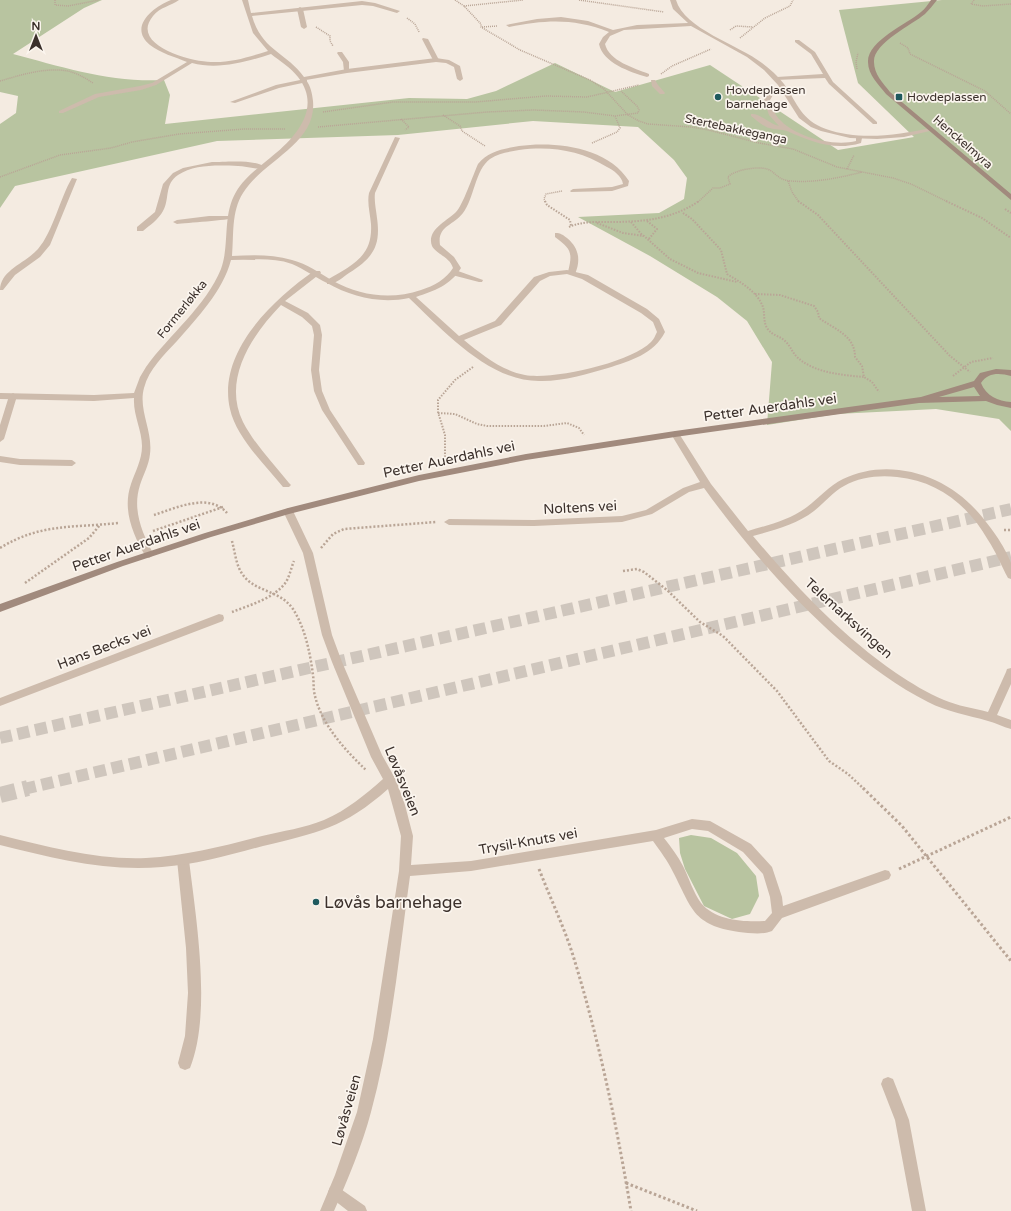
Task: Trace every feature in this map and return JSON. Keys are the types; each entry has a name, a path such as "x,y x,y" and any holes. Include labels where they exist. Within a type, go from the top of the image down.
{"street":[{"path":"176,0 154,10 145,24 143,33 147,40 157,48 202,64 228,63 273,51"},
{"path":"245,0 249,15 258,36 304,80"},
{"path":"673,0 673,4 677,12 692,24 765,67 777,79 795,110 809,123 833,133 859,138 882,137 931,130"},
{"name":"Henckelmyra","path":"934,0 924,12 886,38 876,48 872,55 870,64 874,76 888,93 1011,198"},
{"path":"302,1 300,9 304,27"},
{"path":"249,15 363,1 397,11"},
{"path":"509,25 548,18 560,18 591,22 613,32"},
{"path":"647,75 607,55 602,49 602,43 613,32 636,27 692,24"},
{"path":"425,39 436,60"},
{"path":"797,41 813,53 831,83 875,123"},
{"path":"340,53 346,62 347,71"},
{"path":"233,102 278,86 347,71 436,60 447,61 457,66 460,78"},
{"path":"61,112 97,95 141,88 154,84 192,61"},
{"path":"777,79 826,76"},
{"name":"Formerløkka","path":"149,555 135,526 132,506 135,487 143,466 146,452 146,436 140,412 138,395 141,383 150,368 210,295 218,283 228,258 230,218 233,206 240,191 262,167 295,140 304,128 310,112 310,94 304,80"},
{"path":"653,81 662,93"},
{"path":"785,91 770,94 767,100 774,117 789,129 821,142 833,145 854,144 859,142 859,138"},
{"path":"753,115 770,126 780,129 789,129"},
{"path":"330,282 358,263 373,247 375,239 371,199 372,193 397,138"},
{"path":"228,258 279,259 298,264 317,273 351,293 363,296 384,298 411,296 436,287 455,273 457,268 456,264 436,246 435,237 438,231 460,212 484,160 494,154 514,149 559,146 579,150 600,159 614,168 624,178 626,185 612,189 573,191"},
{"path":"140,229 160,210 166,185 169,179 176,174 188,169 218,164 241,164 262,167"},
{"path":"0,288 15,270 37,255 46,245 74,179"},
{"path":"177,222 209,218 230,218"},
{"path":"558,234 573,246 576,252 572,272"},
{"path":"411,296 460,340 485,360 497,367 520,376 541,379 550,378 620,362 647,349 659,340 661,332 650,316 585,277 572,272 556,273 537,279 498,323 460,340"},
{"path":"286,485 245,432 234,409 232,397 234,373 241,355 254,333 281,302 305,280 317,273"},
{"path":"455,273 480,280"},
{"path":"281,302 305,315 316,325 318,335 315,370 318,391 326,410 361,463"},
{"name":"Petter Auerdahls vei","path":"919,400 978,381 984,374 991,372 1011,372"},
{"path":"978,381 982,393 988,398 1009,407"},
{"path":"0,396 94,398 138,395"},
{"path":"0,439 13,396"},
{"name":"Petter Auerdahls vei","path":"0,608 149,555 288,511 450,472 589,447 887,404 919,400 988,398"},
{"name":"Telemarksvingen","path":"675,434 687,457 706,484 765,558 850,643 905,685 932,699 954,708 991,717 1011,725"},
{"path":"0,459 20,462 72,463"},
{"path":"746,535 789,522 807,512 836,486 855,477 882,473 911,475 942,486 965,502 974,511 989,532 1011,575"},
{"name":"Noltens vei","path":"449,522 548,523 622,519 649,512 686,490 706,484"},
{"name":"Løvåsveien","path":"288,511 308,553 327,634 337,662 378,757 386,783 400,805 407,836 405,872 380,1039 364,1112 327,1211"},
{"name":"Hans Becks vei","path":"0,702 219,618"},
{"path":"991,717 1011,672"},
{"path":"0,840 106,861 127,863 183,860 298,834 328,823 347,814 386,783"},
{"name":"Trysil-Knuts vei","path":"405,872 471,866 534,856 656,835 692,824 710,826 747,848 768,871 776,897 778,914"},
{"path":"656,835 677,866 700,910 721,922 746,928 768,927 778,914 885,875"},
{"path":"183,860 191,931 194,1010 191,1038 185,1063"},
{"path":"888,1084 902,1120 919,1211"},
{"path":"335,1192 360,1211"}],"path":[{"path":"54,0 55,5 62,6 99,0"},
{"name":"Stertebakkeganga","path":"455,0 464,6 481,24 481,27 519,50 590,80 609,93 632,118 648,124 699,128 794,150 828,164 893,178 911,184 982,218 1011,238"},
{"path":"464,6 523,0"},
{"path":"579,0 662,12 677,12"},
{"path":"974,0 971,4 977,6 1011,4"},
{"path":"397,11 414,24 421,37 425,39"},
{"path":"730,30 736,26 754,28"},
{"path":"304,27 316,27 330,36 330,41 335,50 340,53"},
{"path":"886,38 895,40 905,45 910,54 940,67 951,75 985,91 1011,114"},
{"path":"0,81 31,72 53,70 69,71 110,92"},
{"path":"310,112 338,111 393,102 475,102 546,96 587,97 621,91 653,81"},
{"path":"621,91 639,110 638,113 628,115"},
{"path":"442,115 460,126 462,130 478,140 494,154"},
{"path":"579,150 617,132 620,128 615,116"},
{"path":"558,234 581,222 647,221 683,213 699,202 713,188 720,188 730,184 728,177 730,174 736,172 767,169 780,179 788,181 853,175 863,172"},
{"path":"788,181 790,189 802,205 818,215 950,356 978,381"},
{"path":"571,226 570,220 548,205 544,199 546,194 573,191"},
{"path":"683,213 692,219 721,250 727,274 740,282 754,294 765,311 764,320 767,330 786,341 789,351 797,358 819,368 847,376 864,377 872,382 887,404"},
{"path":"647,221 657,229 648,240"},
{"path":"595,222 623,233 644,236"},
{"path":"630,222 670,259 698,273 740,282"},
{"path":"754,294 780,295 814,306 818,312 819,318 842,331 852,342 856,353 855,357 861,362 864,368 864,377"},
{"path":"450,472 444,454 446,439 438,413 438,400 454,380 485,360"},
{"path":"438,413 455,414 477,424 487,426 533,426 562,423 572,424 582,431 589,447"},
{"path":"154,515 201,503 218,504 223,507 227,513"},
{"path":"151,531 179,523 223,507"},
{"path":"219,618 251,604 283,586 287,581 291,566 296,558 320,548 332,534 344,528 449,522"},
{"path":"0,548 17,537 42,529 118,523"},
{"path":"23,600 22,588 26,582 89,538 100,525"},
{"path":"232,540 238,563 244,576 253,585 274,592 288,603 299,620 311,663 315,696 326,721 348,751 386,783"},
{"path":"623,571 637,569 644,572 666,590 700,622 722,636 777,692 829,760 848,774 902,826 1011,961"},
{"path":"885,875 927,857 1011,817"},
{"path":"534,856 541,878 575,961 599,1048 631,1211"},
{"path":"626,1182 697,1211"}],"green space":[{"path":"0,0 102,0 84,8 13,54 106,77 164,80 170,95 165,124 409,98 467,99 496,91 555,63 615,92 710,65 838,150 914,137 858,83 839,10 942,0 1011,0 1011,431 999,419 936,409 837,414 767,425 772,362 747,321 717,297 650,256 578,217 659,213 684,199 687,178 674,160 638,127 533,121 398,135 217,141 15,186 0,208 0,124 16,113 18,96 0,92"},
{"path":"691,835 711,838 737,853 756,876 759,896 750,914 732,919 704,906 685,869 680,853 679,838"}],"tunnel":[{"path":"0,738 1011,509"},
{"path":"24,789 1011,557"},
{"path":"24,789 28,788"},
{"path":"0,795 24,789"}],"place":[{"name":"Hovdeplassen barnehage","path":"718,97"},
{"name":"Hovdeplassen","path":"899,97"},
{"name":"Løvås barnehage","path":"316,902"}]}
